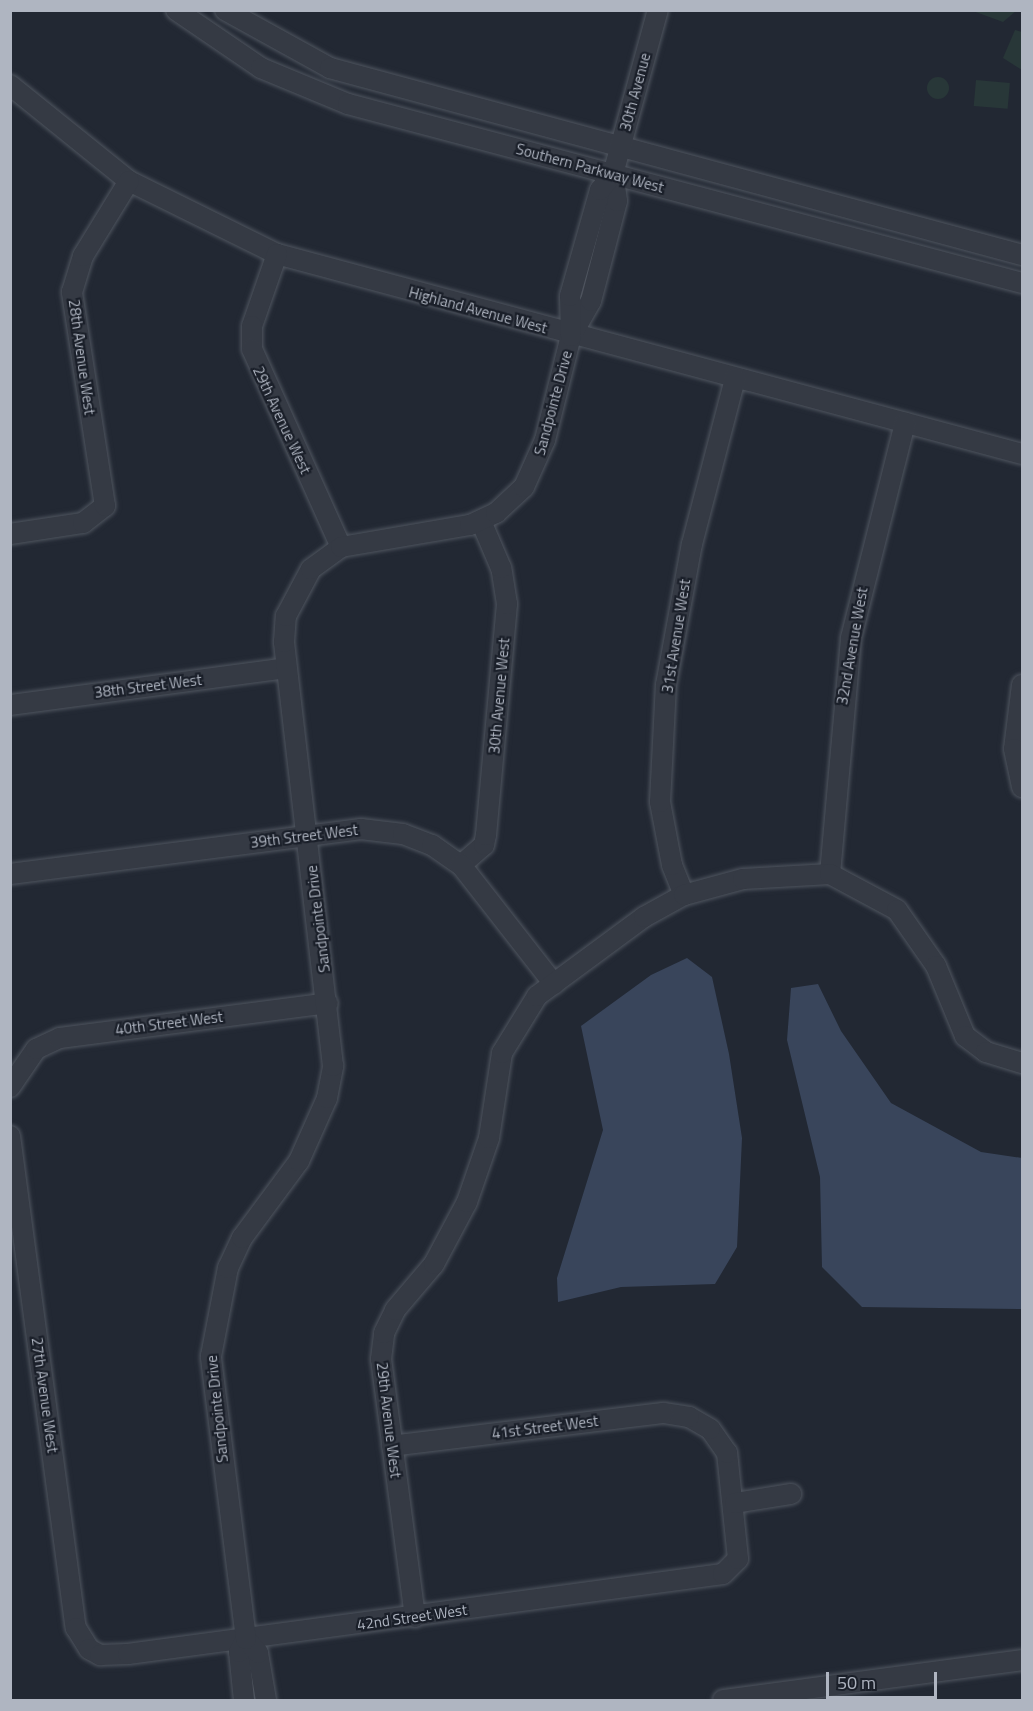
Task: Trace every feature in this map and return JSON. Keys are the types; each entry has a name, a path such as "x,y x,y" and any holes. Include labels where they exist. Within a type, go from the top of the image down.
{"street":[{"name":"Southern Parkway West","path":"176,10 261,68 308,89 613,174 1023,283"},
{"name":"Southern Parkway West","path":"225,10 330,68 1023,255"},
{"name":"30th Avenue","path":"613,174 658,10"},
{"name":"Highland Avenue West","path":"12,89 129,182 277,254 571,336 1023,454"},
{"name":"Sandpointe Drive","path":"266,1701 258,1653 246,1639 211,1374 214,1320 235,1252 299,1161 327,1098 333,1066 328,1003 286,668 284,630 292,601 311,569 341,547 481,521 511,502 536,466 571,336 591,301 617,201 613,174"},
{"name":"28th Avenue West","path":"10,534 83,523 103,511 72,292 83,256 129,182"},
{"name":"29th Avenue West","path":"277,254 255,315 252,349 341,547"},
{"name":"31st Avenue West","path":"684,895 672,865 660,802 666,685 692,544 735,379"},
{"name":"32nd Avenue West","path":"830,874 851,638 905,423"},
{"name":"30th Avenue West","path":"461,865 484,845 486,835 507,604 501,568 481,521"},
{"name":"38th Street West","path":"10,705 286,668"},
{"path":"1023,686 1014,749 1023,787"},
{"name":"39th Street West","path":"10,874 308,835 371,829 403,834 432,845 461,865 554,984"},
{"path":"554,984 644,917 684,895 742,879 830,874 884,900 912,927 936,966 958,1027 973,1044 1023,1063"},
{"name":"29th Avenue West","path":"414,1617 381,1359 384,1333 457,1224 489,1138 506,1041 523,1013 554,984"},
{"name":"40th Street West","path":"10,1087 20,1065 36,1049 60,1038 328,1003"},
{"name":"27th Avenue West","path":"10,1136 75,1628 89,1650"},
{"name":"41st Street West","path":"392,1446 663,1413 697,1420 727,1454 735,1503"},
{"path":"735,1503 791,1494"},
{"name":"42nd Street West","path":"89,1650 100,1655 128,1654 723,1574 732,1567 741,1546 735,1503"},
{"name":"Sandpointe Drive","path":"244,1701 239,1652 246,1639"},
{"path":"723,1701 1023,1660"}],"shaded area":[{"path":"1016,10 1003,22 973,11"},
{"path":"1015,30 1022,32 1022,70 1003,58"},
{"path":"934,77 942,77 949,84 949,92 942,99 934,99 927,92 927,84"},
{"path":"976,80 1010,83 1008,109 974,106"}],"water":[{"path":"687,958 712,977 729,1054 742,1138 737,1247 715,1284 621,1287 558,1302 557,1278 603,1130 581,1026 651,975"},
{"path":"818,984 841,1031 891,1103 981,1152 1022,1158 1022,1309 862,1307 822,1267 820,1177 787,1040 791,988"}]}
